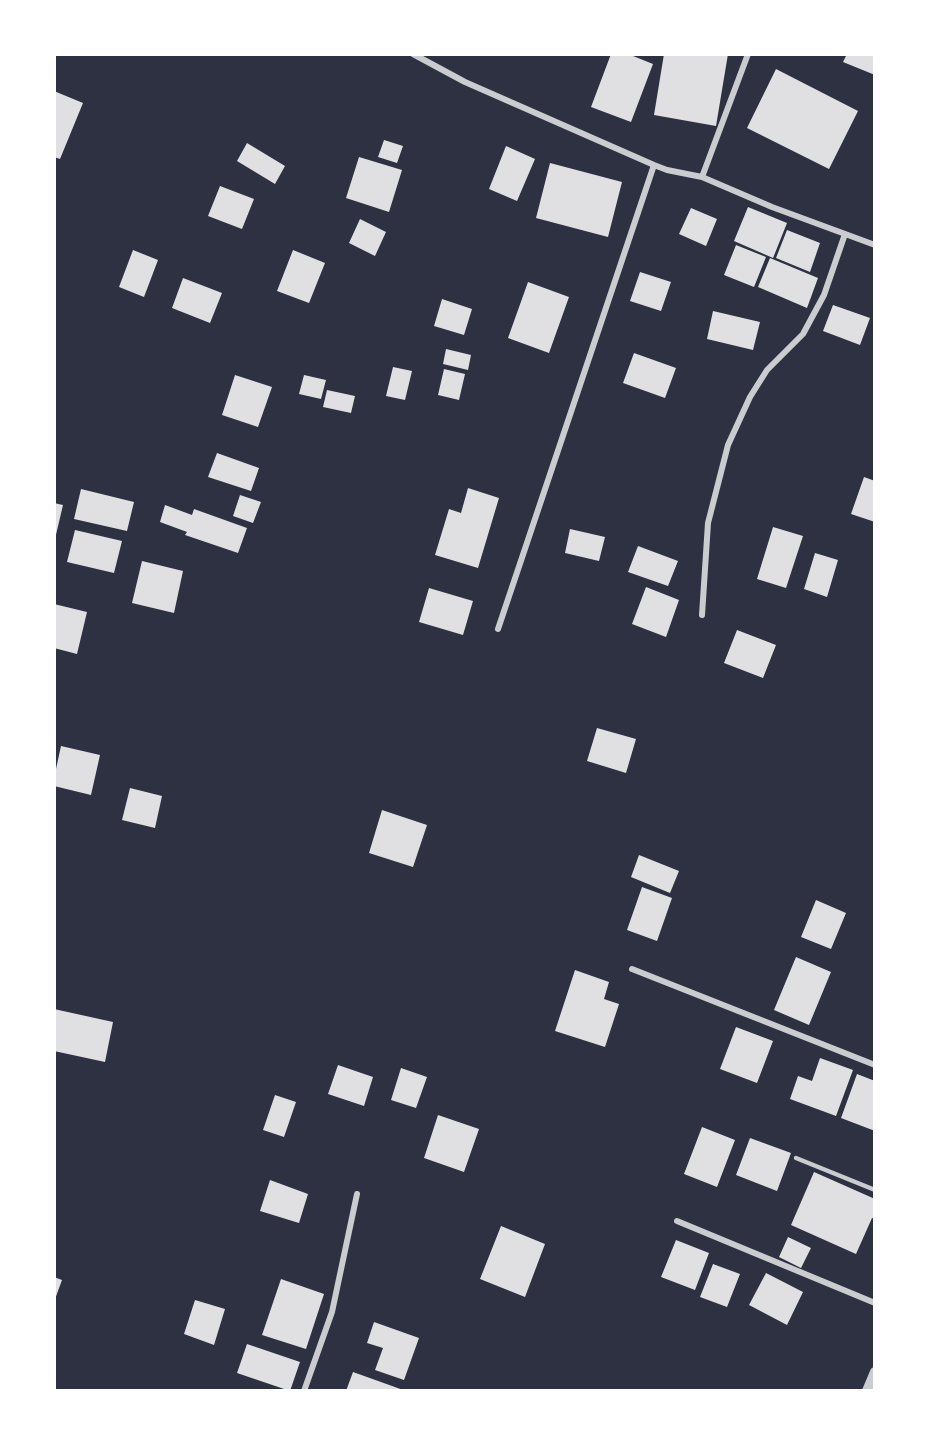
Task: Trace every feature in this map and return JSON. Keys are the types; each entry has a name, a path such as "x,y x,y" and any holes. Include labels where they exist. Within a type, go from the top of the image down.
{"street":[{"path":"414,54 465,82 654,165 702,177 772,207 875,245"},
{"path":"702,177 748,54"},
{"path":"498,629 654,165"},
{"path":"702,615 708,523 728,445 750,397 767,370 803,334 824,295 845,234"},
{"path":"632,969 875,1065"},
{"path":"304,1391 332,1312 357,1194"},
{"path":"677,1221 875,1303"},
{"path":"867,1391 875,1372"}],"lane":[{"path":"796,1158 875,1190"}],"building":[{"path":"611,54 628,54 653,64 631,122 591,107"},
{"path":"664,54 728,54 716,126 654,115"},
{"path":"847,54 875,54 875,75 843,62"},
{"path":"776,69 858,111 829,169 747,128"},
{"path":"54,91 83,103 60,159 54,157"},
{"path":"384,140 403,146 397,163 378,157"},
{"path":"247,143 285,166 275,184 237,161"},
{"path":"506,146 535,159 517,201 489,189"},
{"path":"359,157 402,170 389,212 346,198"},
{"path":"550,163 622,182 608,237 536,218"},
{"path":"220,186 254,199 242,229 208,216"},
{"path":"748,207 787,223 773,258 734,241"},
{"path":"691,208 717,219 706,246 679,234"},
{"path":"360,219 386,232 375,256 349,243"},
{"path":"787,230 820,243 810,272 776,258"},
{"path":"736,245 766,257 754,287 724,275"},
{"path":"133,250 158,260 144,297 119,287"},
{"path":"293,250 325,263 309,303 277,291"},
{"path":"770,258 818,278 807,308 758,287"},
{"path":"640,272 671,282 661,311 630,301"},
{"path":"183,278 222,293 210,323 172,308"},
{"path":"528,282 569,297 549,353 508,338"},
{"path":"442,299 472,309 464,335 434,326"},
{"path":"833,305 870,318 860,345 823,331"},
{"path":"713,311 760,322 753,350 707,339"},
{"path":"446,349 471,355 468,370 443,364"},
{"path":"634,353 676,368 665,398 623,383"},
{"path":"393,367 412,371 405,400 386,396"},
{"path":"444,369 465,374 459,400 438,395"},
{"path":"235,375 272,387 258,427 222,415"},
{"path":"304,375 326,380 321,399 299,394"},
{"path":"327,390 355,396 351,413 323,407"},
{"path":"217,453 259,468 251,491 208,477"},
{"path":"864,477 875,481 875,522 851,514"},
{"path":"468,488 499,498 478,568 435,555 449,509 461,513"},
{"path":"81,489 134,502 127,531 74,519"},
{"path":"240,495 261,502 253,523 233,516"},
{"path":"54,503 63,505 55,539 54,539"},
{"path":"165,505 192,515 194,509 247,528 238,553 185,535 187,532 160,522"},
{"path":"773,527 803,536 786,588 757,579"},
{"path":"570,529 605,537 599,561 565,553"},
{"path":"75,530 122,541 114,573 67,562"},
{"path":"638,546 678,561 668,586 628,572"},
{"path":"815,553 838,560 827,597 804,589"},
{"path":"142,561 183,571 174,613 132,603"},
{"path":"646,587 679,600 666,637 632,624"},
{"path":"429,588 473,601 463,635 419,622"},
{"path":"54,604 87,612 77,654 54,648"},
{"path":"737,630 776,645 763,678 724,663"},
{"path":"597,728 636,739 626,773 587,761"},
{"path":"61,746 100,755 91,795 54,786"},
{"path":"130,788 162,796 155,828 122,820"},
{"path":"382,810 427,825 413,867 369,853"},
{"path":"639,855 679,871 670,893 631,877"},
{"path":"642,887 672,898 657,941 627,930"},
{"path":"816,900 846,913 831,949 801,937"},
{"path":"796,957 831,972 809,1025 774,1010"},
{"path":"575,970 609,982 604,999 619,1004 605,1047 555,1031"},
{"path":"54,1009 113,1022 105,1062 54,1051"},
{"path":"736,1027 773,1041 757,1083 720,1069"},
{"path":"820,1058 853,1070 836,1116 790,1099 798,1076 812,1081"},
{"path":"338,1065 373,1077 364,1106 328,1094"},
{"path":"401,1068 427,1077 416,1108 391,1100"},
{"path":"857,1074 875,1081 875,1131 841,1118"},
{"path":"275,1095 296,1102 284,1137 263,1130"},
{"path":"438,1115 479,1129 464,1172 424,1158"},
{"path":"702,1127 735,1140 717,1187 684,1174"},
{"path":"750,1138 791,1153 777,1191 736,1175"},
{"path":"814,1172 875,1199 875,1219 872,1218 856,1254 791,1225"},
{"path":"270,1180 308,1194 299,1223 260,1211"},
{"path":"501,1226 545,1244 525,1297 480,1279"},
{"path":"788,1237 811,1248 801,1268 779,1257"},
{"path":"676,1240 709,1253 695,1290 661,1277"},
{"path":"713,1264 740,1274 727,1307 700,1297"},
{"path":"766,1273 803,1292 787,1325 749,1305"},
{"path":"54,1277 62,1280 54,1302"},
{"path":"281,1279 324,1294 306,1349 262,1335"},
{"path":"195,1300 225,1309 214,1345 184,1334"},
{"path":"374,1322 419,1338 404,1380 375,1370 383,1348 367,1343"},
{"path":"247,1344 300,1362 290,1391 237,1373"},
{"path":"353,1372 406,1391 346,1391"}]}
